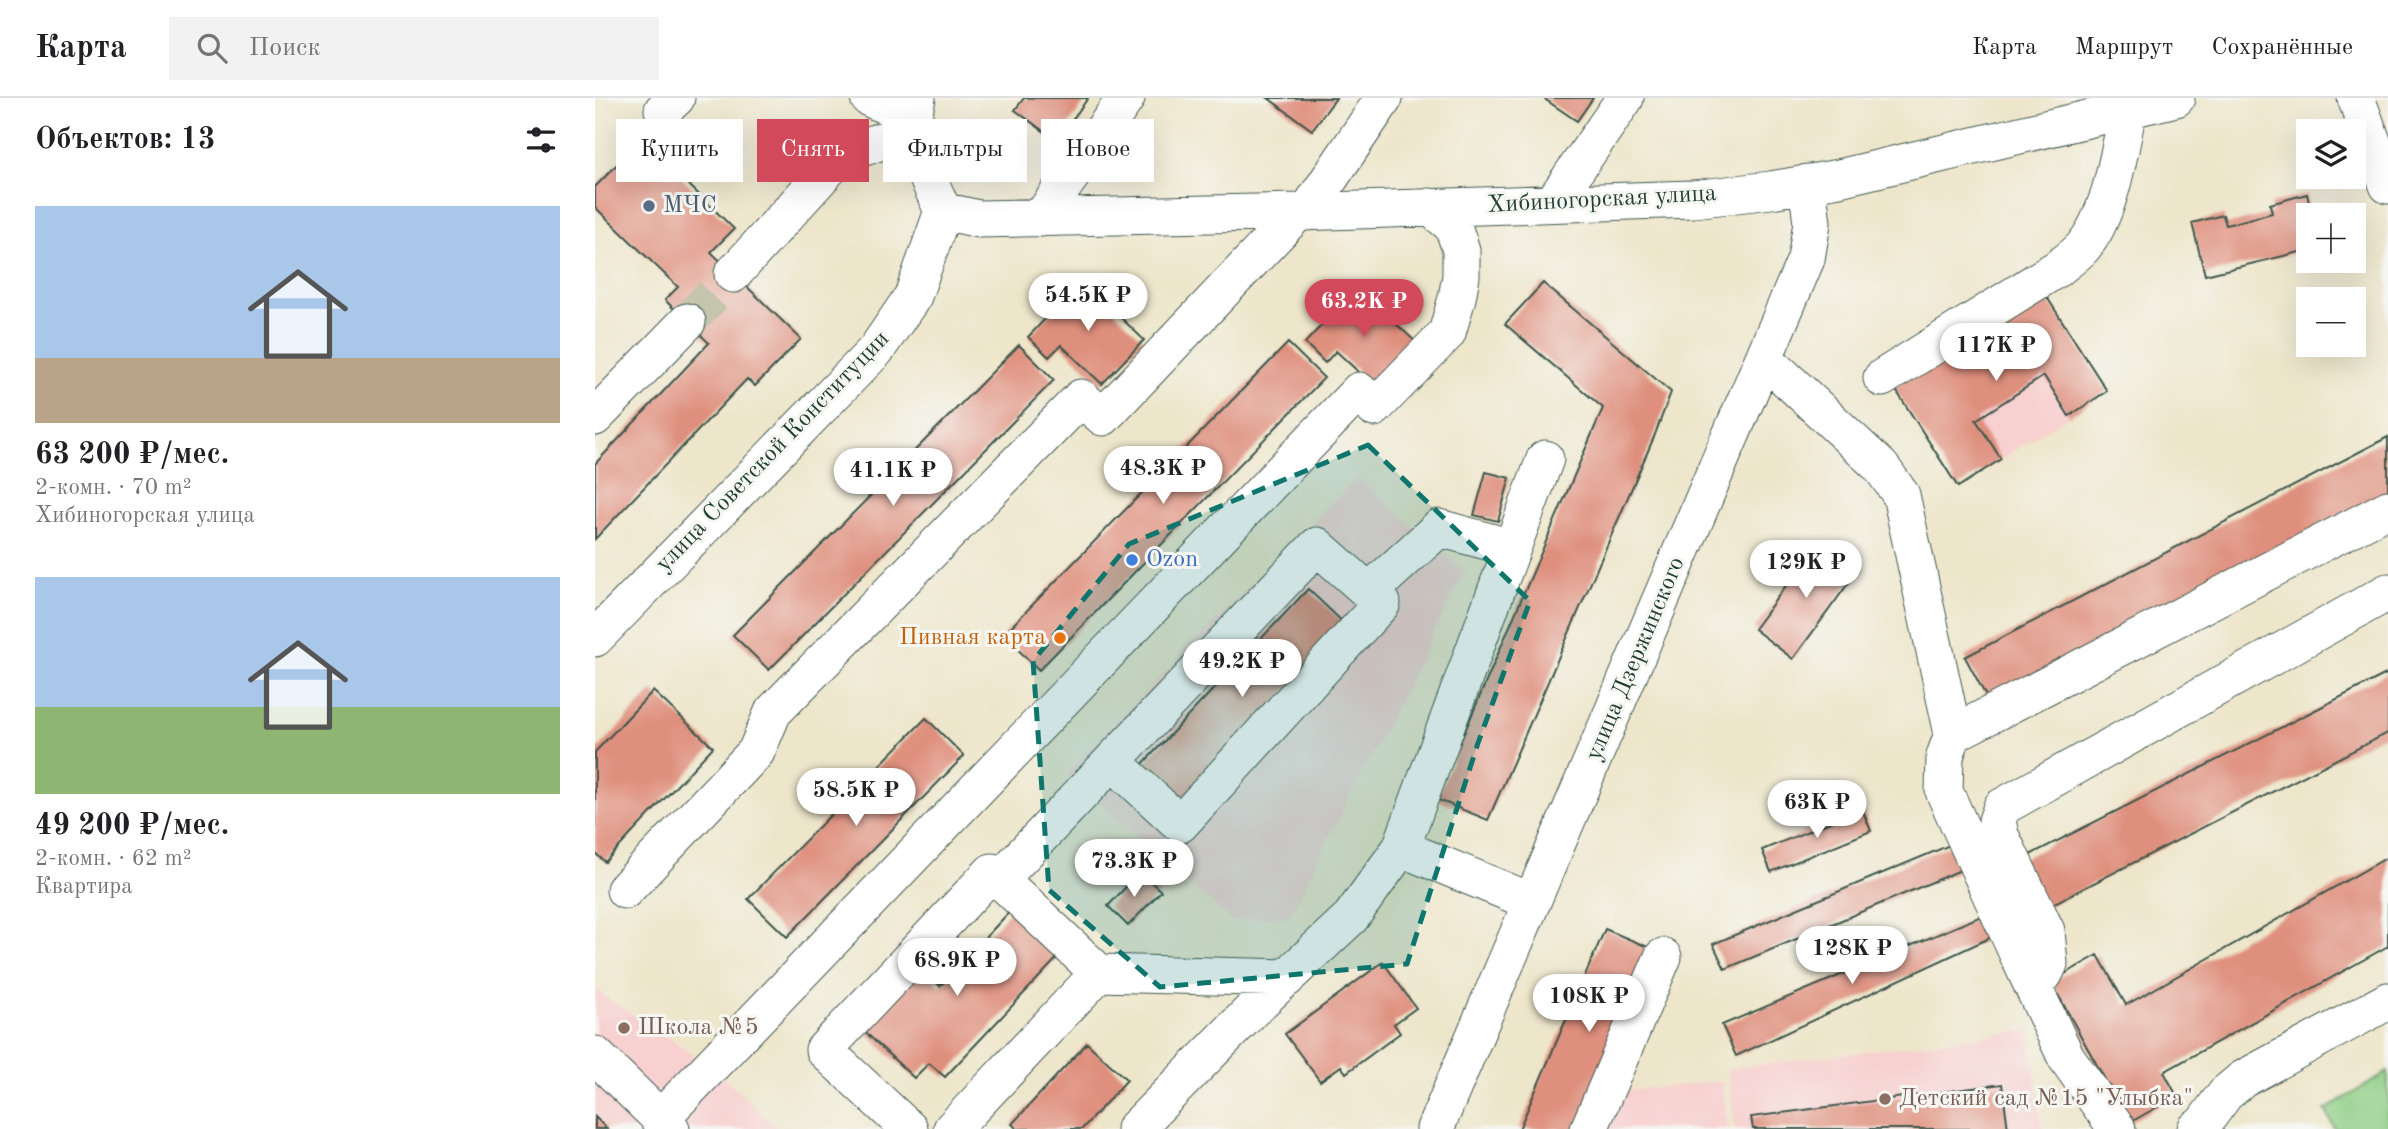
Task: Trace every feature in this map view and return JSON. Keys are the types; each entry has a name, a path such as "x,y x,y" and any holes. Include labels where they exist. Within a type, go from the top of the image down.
{"street":[{"path":"869,98 913,116"},
{"path":"1029,218 1126,98"},
{"path":"625,890 756,752 773,712 1081,398 1103,416 1302,212 1384,98"},
{"path":"1553,203 1625,98"},
{"name":"Хибиногорская улица","path":"943,211 979,219 1693,199 1807,183 1914,161 2176,98"},
{"path":"2356,98 2388,185"},
{"path":"2383,98 2388,103"},
{"path":"1882,378 2058,268 2083,248 2099,218 2112,184 2128,110"},
{"path":"913,116 943,211"},
{"path":"733,274 841,155 913,116"},
{"name":"улица Дзержинского","path":"1435,1129 1806,259 1812,223 1807,183"},
{"path":"595,1055 665,1124 1359,391 1374,408 1447,332 1461,276 1461,250 1453,226 1430,207"},
{"name":"улица Советской Конституции","path":"595,638 876,350 913,296 943,211"},
{"path":"595,417 687,322"},
{"path":"1764,358 1881,467 1901,495 1953,734 1945,757 1944,791 2066,1057 2117,1129"},
{"path":"1135,1129 1351,917 1401,848 1545,459"},
{"path":"1953,734 2388,509"},
{"path":"1369,592 1440,528 1512,548"},
{"path":"1000,879 1112,761 1317,546 1383,603 1180,824 1112,761"},
{"path":"2021,961 2033,975 2044,974 2049,964 2049,948 2046,931 2000,835 1997,821 2002,807 2388,592"},
{"path":"1401,848 1532,902"},
{"path":"909,1129 824,1050 992,872 1099,973 1287,978"},
{"path":"1589,1129 1663,957"},
{"path":"953,1129 1099,973"},
{"path":"2196,1129 2203,1124 2225,1094 2243,1079 2388,1002"}],"highlighted area":[{"path":"1368,445 1530,601 1478,743 1407,964 1160,987 1049,890 1033,661 1129,544"}],"shaded area":[{"path":"2043,291 2107,391 1958,487 1894,387"},
{"path":"1357,477 1465,571 1289,916 1232,921 1066,773"},
{"name":"Школа №5","path":"595,990 712,1066 778,1129 595,1129"},
{"name":"Детский сад №15 \"Улыбка\"","path":"2029,1030 2042,1129 1735,1129 1727,1069"},
{"path":"1722,1081 1728,1129 1599,1129 1614,1092"}],"green space":[{"path":"2388,1072 2388,1129 2335,1129 2325,1110"}],"building":[{"path":"1024,98 1088,98 1073,119 1041,119 1041,129 1015,110"},
{"path":"1268,98 1336,98 1312,130"},
{"path":"1543,98 1593,98 1577,121"},
{"path":"616,166 616,182 686,182 734,229 711,252 801,339 755,386 747,379 595,539 595,464 709,343 665,300 678,287 595,207 595,187"},
{"path":"2307,194 2309,203 2296,203 2296,253 2205,275 2192,223 2223,215 2226,225 2272,213 2270,204"},
{"path":"1082,280 1144,340 1102,384 1061,345 1049,357 1028,337"},
{"path":"1543,283 1671,392 1488,820 1436,799 1603,408 1505,324"},
{"path":"1357,287 1420,346 1378,390 1336,351 1325,363 1305,343"},
{"path":"2043,291 2107,391 2069,416 2044,376 1976,420 2001,459 1958,487 1894,387"},
{"path":"1288,343 1324,378 1039,670 1003,635"},
{"path":"1019,345 1054,380 769,670 733,635"},
{"path":"2388,437 2388,496 1988,700 1965,657"},
{"path":"1486,472 1510,478 1498,521 1474,515"},
{"path":"1819,541 1858,570 1793,659 1754,629"},
{"path":"1308,589 1347,626 1177,808 1137,770"},
{"path":"2388,673 2388,733 2047,907 2022,859"},
{"path":"653,691 713,747 605,862 595,853 595,752"},
{"path":"926,718 964,756 787,937 748,899"},
{"path":"1862,809 1871,831 1771,872 1762,850"},
{"path":"1957,842 1968,867 1725,969 1713,944"},
{"path":"2388,857 2388,946 2164,1072 2177,1096 2129,1123 2051,982 2098,955 2126,1005"},
{"path":"1140,872 1161,891 1128,926 1108,906"},
{"path":"1013,908 1061,954 945,1077 929,1063 914,1078 864,1031 899,947 940,986"},
{"path":"1986,914 1996,935 1736,1056 1722,1025"},
{"path":"1605,929 1655,950 1578,1129 1519,1129"},
{"path":"1383,962 1416,1008 1394,1024 1400,1033 1346,1073 1341,1066 1320,1081 1285,1034"},
{"path":"1087,1043 1127,1080 1082,1129 1017,1129 1012,1124"},
{"path":"2002,1084 2008,1129 1753,1129 1751,1117"},
{"path":"595,1117 607,1129 595,1129"}],"tunnel":[{"path":"687,322 733,274"}],"place":[{"name":"МЧС","path":"649,206"},
{"name":"Ozon","path":"1132,560"},
{"name":"Пивная карта","path":"1060,638"},
{"name":"Школа №5","path":"624,1028"},
{"name":"Детский сад №15 \"Улыбка\"","path":"1885,1099"}]}
